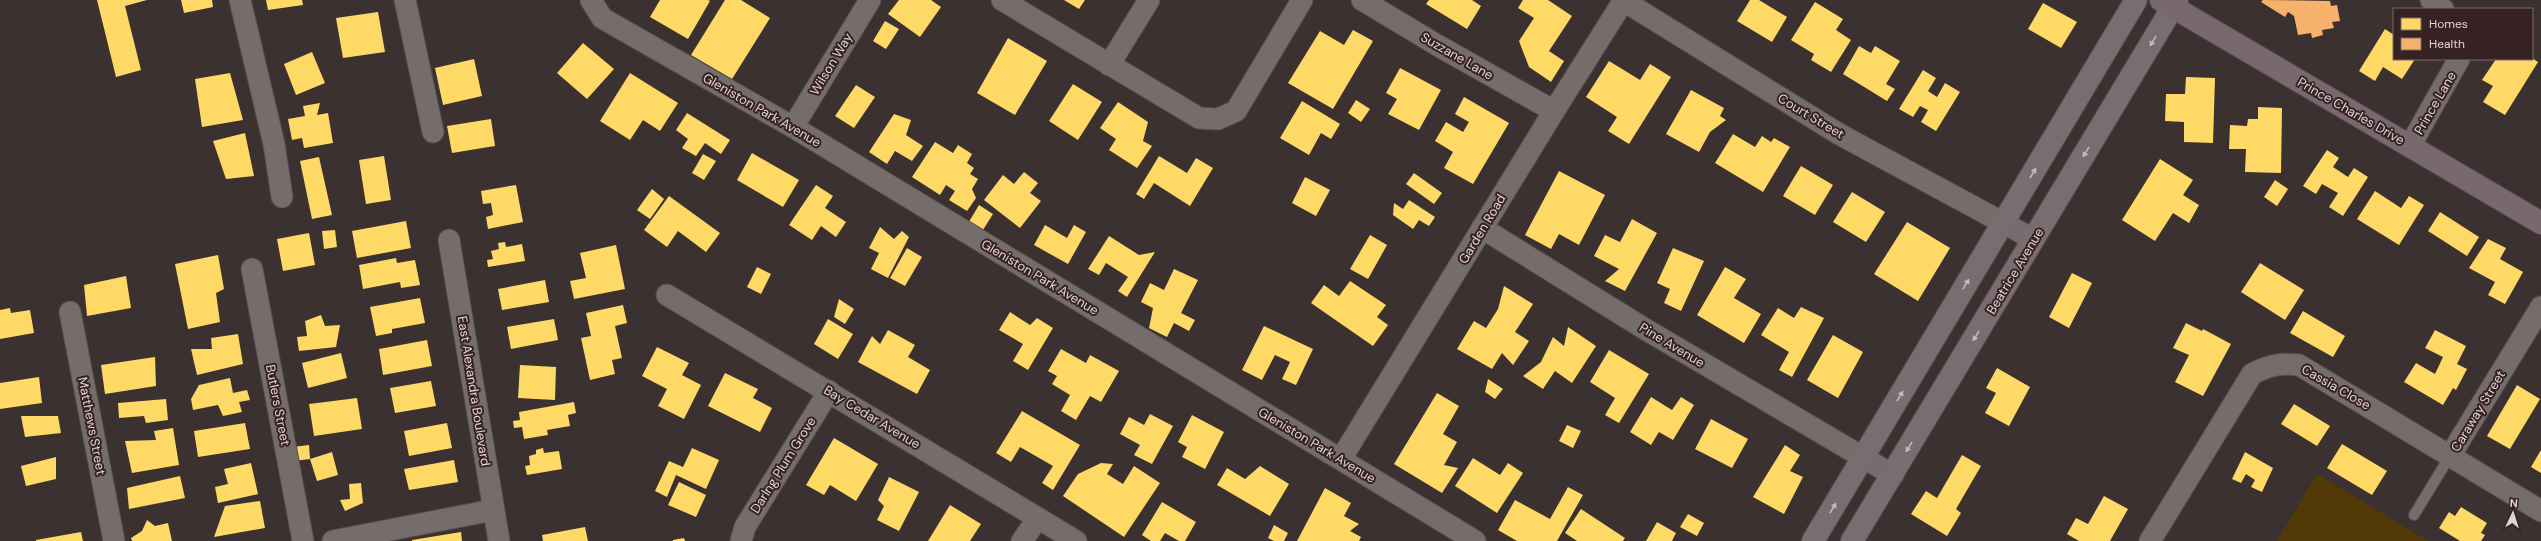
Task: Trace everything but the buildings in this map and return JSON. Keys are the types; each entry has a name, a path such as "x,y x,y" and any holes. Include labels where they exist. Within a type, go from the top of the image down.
{"highway":[{"name":"Prince Charles Drive","path":"2170,2 2541,223"}],"main road":[{"path":"1813,541 2136,0"},
{"name":"Beatrice Avenue","path":"1852,541 2034,240 2170,2"}],"street":[{"path":"240,0 274,144 282,198"},
{"path":"405,0 433,132"},
{"name":"Gleniston Park Avenue","path":"591,0 602,18 793,128 1342,459 1475,541"},
{"name":"Wilson Way","path":"793,128 870,0"},
{"path":"1002,0 1109,66 1199,118 1218,119 1236,111 1302,0"},
{"path":"1109,66 1149,0"},
{"name":"Suzzane Lane","path":"1362,0 1437,46 1554,111"},
{"name":"Garden Road","path":"1342,459 1482,228 1624,0"},
{"name":"Court Street","path":"1624,0 1840,134 2034,240"},
{"name":"Prince Lane","path":"2410,146 2457,60"},
{"name":"Pine Avenue","path":"1482,228 1892,475"},
{"name":"East Alexandra Boulevard","path":"449,240 499,541"},
{"name":"Butlers Street","path":"252,269 303,541"},
{"name":"Bay Cedar Avenue","path":"667,295 829,391 1076,541"},
{"name":"Caraway Street","path":"2450,456 2541,307"},
{"name":"Matthews Street","path":"70,312 114,541"},
{"name":"Cassia Close","path":"2150,541 2252,374 2269,365 2283,363 2299,365 2541,511"},
{"name":"Darlng Plum Grove","path":"741,541 745,527 829,391"},
{"path":"333,541 493,510"},
{"path":"1022,541 1038,518"}],"lane":[{"name":"Caraway Street","path":"2414,515 2450,456"}],"shaded area":[{"path":"2317,474 2428,541 2277,541"}]}
